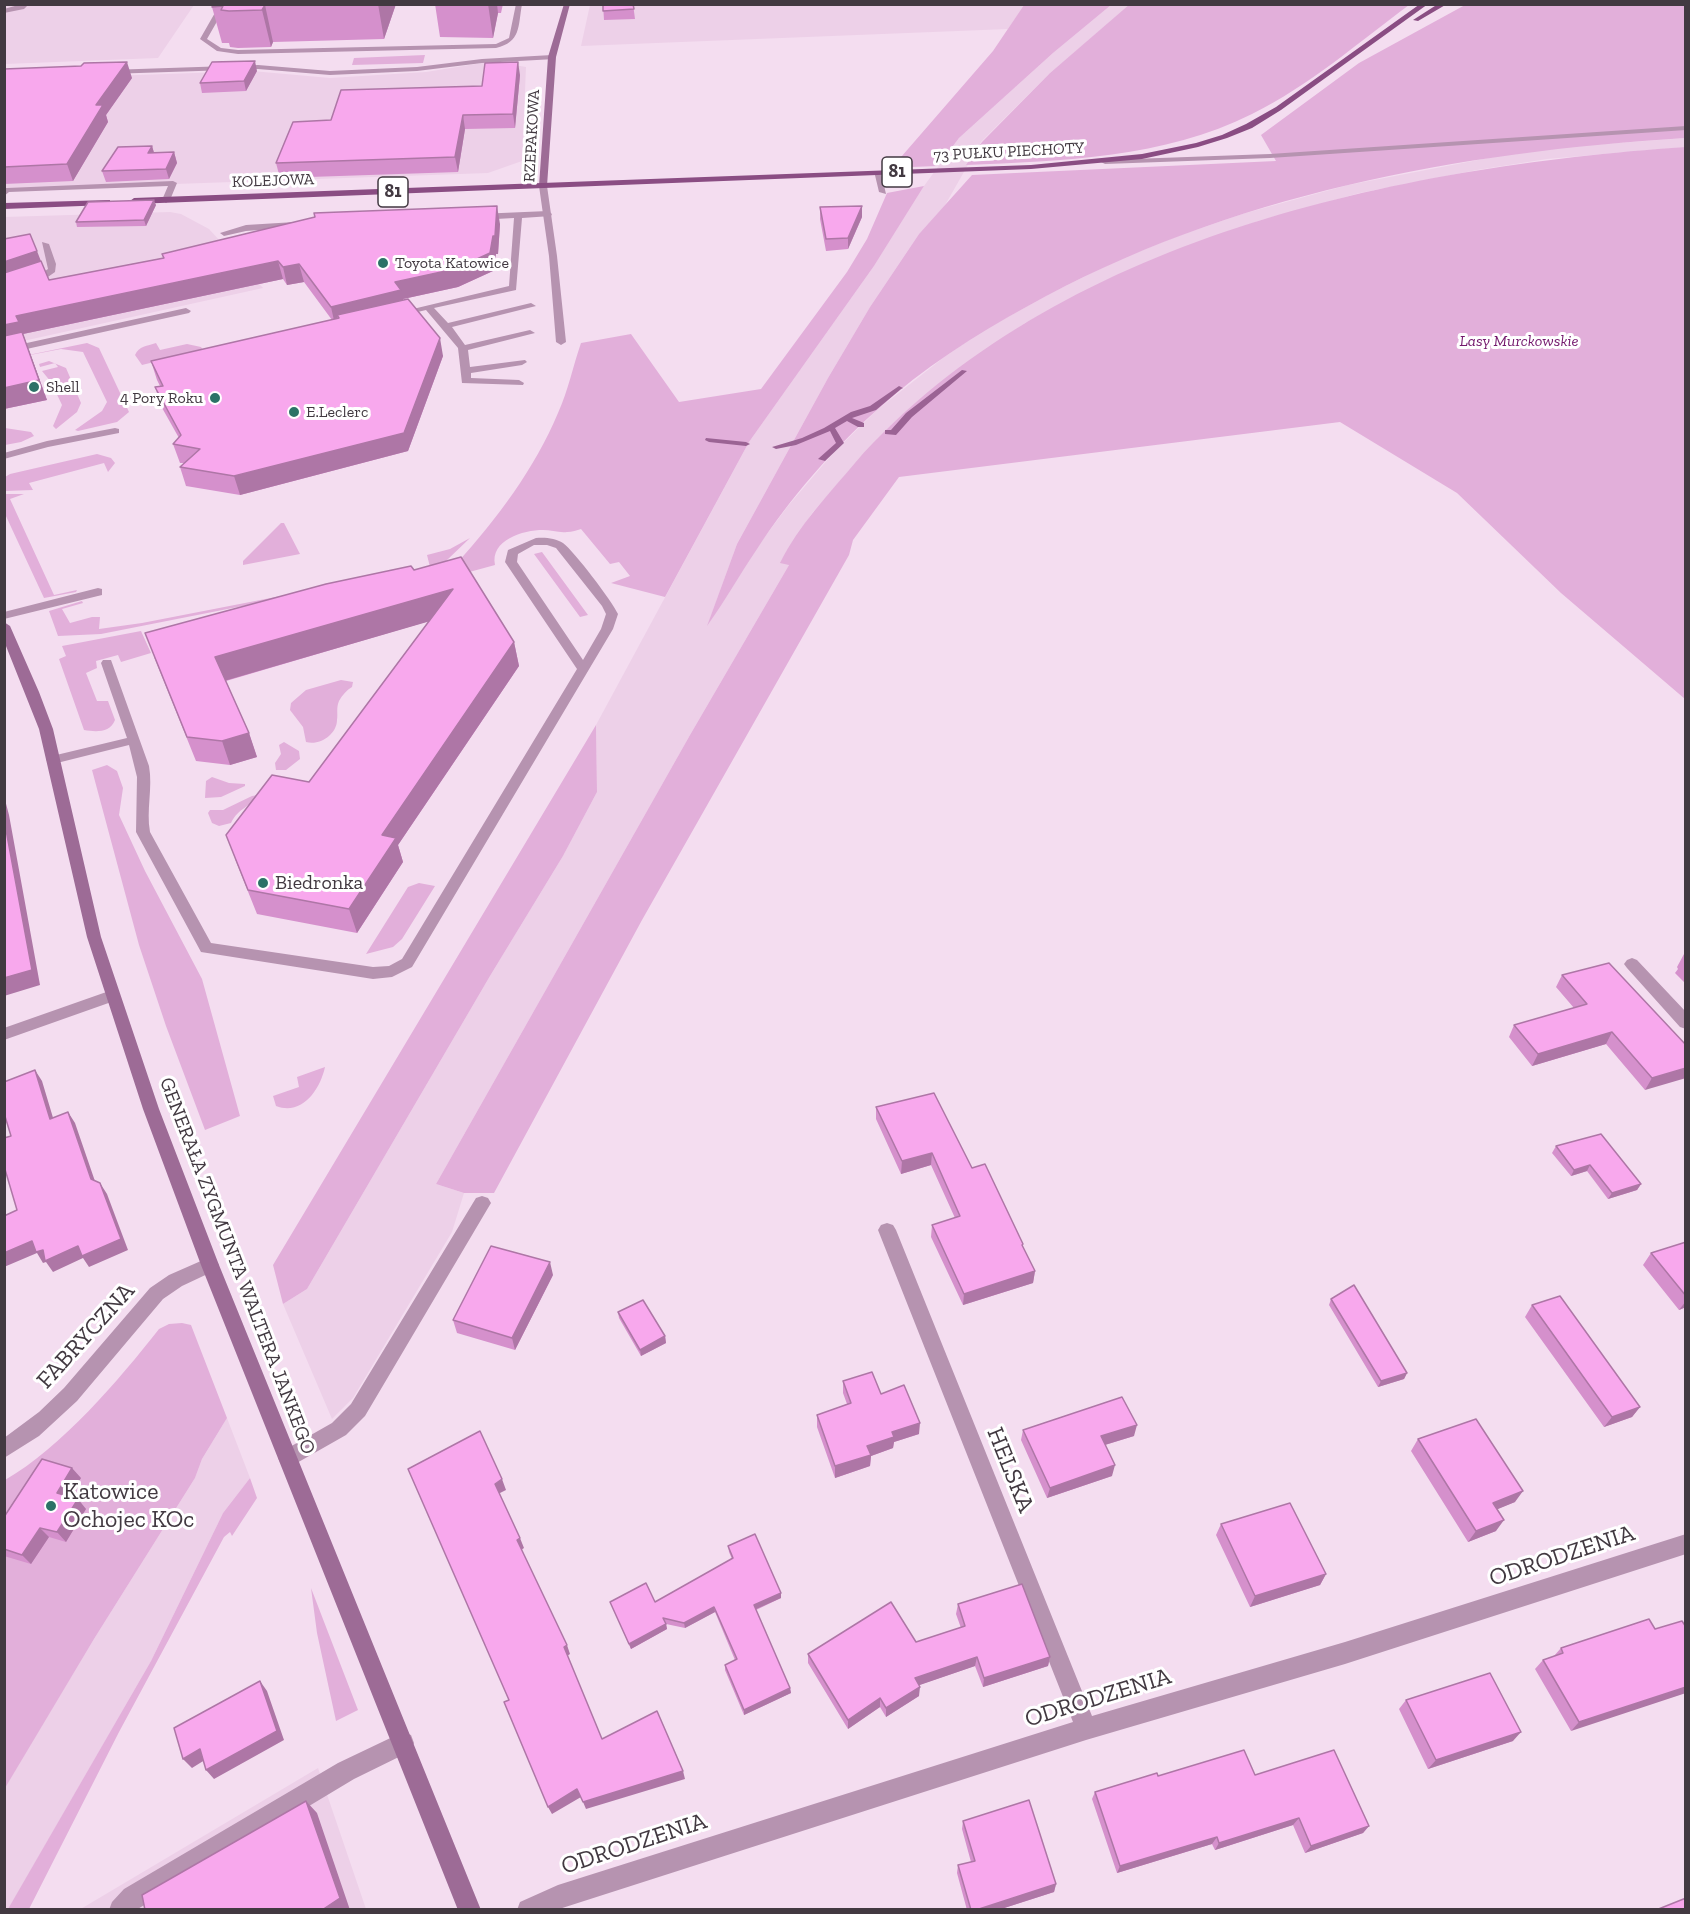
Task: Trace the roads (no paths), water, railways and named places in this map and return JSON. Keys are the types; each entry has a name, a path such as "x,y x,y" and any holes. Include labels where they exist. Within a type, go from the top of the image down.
{"main road":[{"name":"73 PUŁKU PIECHOTY","path":"543,186 1106,162 1164,152 1248,127 1274,112 1395,23 1425,4"},
{"name":"73 PUŁKU PIECHOTY","path":"1373,41 1444,4"},
{"name":"KOLEJOWA","path":"4,206 543,186"}],"street":[{"path":"4,11 22,8 26,4"},
{"path":"224,4 203,39 210,48 218,51 251,52 496,46 506,44 512,39 519,4"},
{"name":"RZEPAKOWA","path":"561,342 543,186 552,57 567,4"},
{"path":"97,72 258,67 330,73 417,69 482,61 552,57"},
{"path":"1106,162 1270,156 1686,128"},
{"path":"877,173 883,192"},
{"path":"4,194 7,190 173,183 166,200"},
{"path":"470,217 548,214"},
{"path":"382,318 513,288 518,215"},
{"path":"224,233 246,228 303,225"},
{"path":"4,288 42,277 52,270 45,244"},
{"path":"446,326 531,306"},
{"path":"428,307 463,348 466,381 519,383"},
{"path":"4,351 186,311"},
{"path":"463,348 530,333"},
{"path":"466,371 522,362"},
{"path":"4,456 46,444 115,431"},
{"path":"106,663 134,740 143,776 140,816 143,832 206,948 374,973 392,971 407,963 607,629 612,614 608,605 560,546 551,541 538,541 524,545 512,552 511,562 582,668"},
{"path":"4,616 98,592"},
{"name":"GENERAŁA ZYGMUNTA WALTERA JANKEGO","path":"4,626 33,692 53,760 94,936 151,1109 210,1265 470,1910"},
{"path":"53,760 134,740"},
{"path":"1632,964 1686,1023"},
{"path":"4,1034 112,996"},
{"path":"288,1458 339,1430 358,1410 482,1203"},
{"name":"HELSKA","path":"887,1230 1086,1729"},
{"name":"FABRYCZNA","path":"4,1449 26,1436 58,1406 94,1369 152,1298 165,1287 210,1265"},
{"name":"ODRODZENIA","path":"528,1910 558,1897 1086,1729 1345,1653 1686,1544"},
{"path":"120,1910 132,1897 346,1771 403,1743"}],"waterway":[{"path":"888,432 893,433 909,415 964,371"},
{"path":"776,447 804,440 853,414 873,408 899,388"},
{"path":"849,419 861,425"},
{"path":"822,459 840,443 832,429"},
{"path":"709,440 746,444"}],"place":[{"name":"Toyota Katowice","path":"383,263"},
{"name":"Shell","path":"34,387"},
{"name":"4 Pory Roku","path":"215,398"},
{"name":"E.Leclerc","path":"294,412"},
{"name":"Biedronka","path":"263,883"},
{"name":"Katowice Ochojec KOc","path":"51,1506"}],"park label":[{"name":"Lasy Murckowskie","path":"1519,341"}]}
